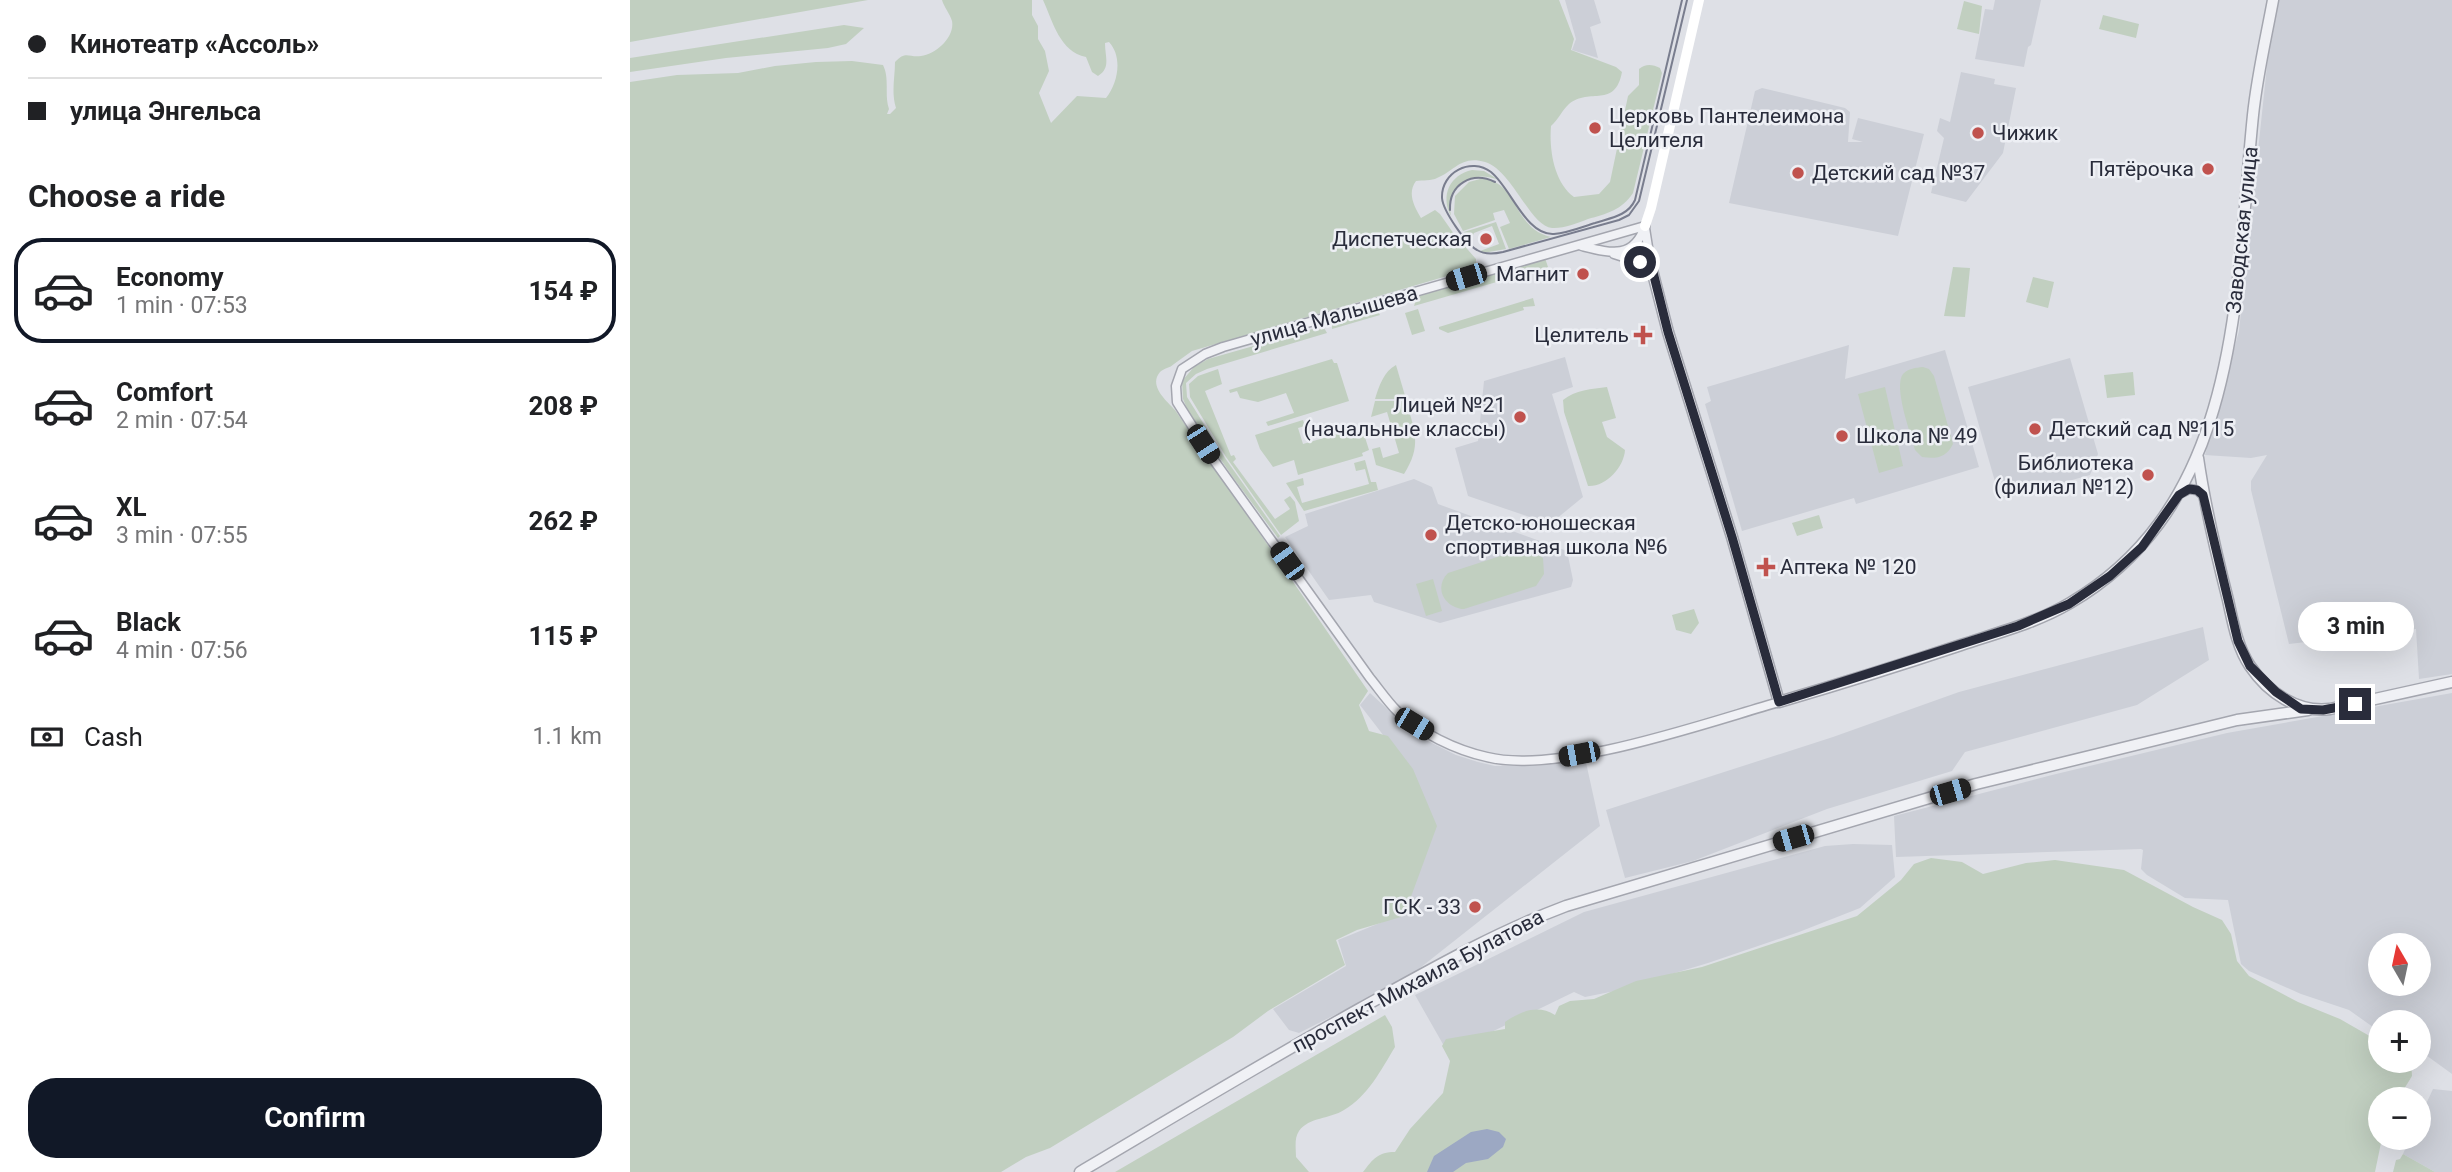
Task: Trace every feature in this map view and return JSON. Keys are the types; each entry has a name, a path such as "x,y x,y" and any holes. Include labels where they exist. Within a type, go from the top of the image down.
{"main road":[{"path":"1645,226 1699,0"}],"street":[{"name":"Заводская улица","path":"1177,377 1177,402 1182,412 1347,647 1396,710 1439,739 1462,750 1508,761 1541,760 1623,745 1779,702 2009,629 2069,604 2110,576 2142,547 2179,495 2197,457 2216,401 2234,318 2253,113 2273,0"},
{"name":"улица Малышева","path":"1177,377 1190,362 1223,347 1645,226"},
{"name":"улица Малышева","path":"1579,246 1615,253 1626,251 1642,237 1645,226"},
{"path":"1645,226 1652,269 1668,332 1732,537 1779,702"},
{"path":"1605,251 1645,264 1652,269"},
{"name":"Заводская улица","path":"2197,457 2203,495 2244,655 2256,673 2276,692 2296,706 2308,710"},
{"path":"2179,495 2189,489 2197,490 2203,495"},
{"name":"проспект Михаила Булатова","path":"1080,1172 1268,1060 1418,976 1517,925 1566,906 1976,784 2237,720 2330,709 2452,682"}],"shaded area":[{"path":"1565,0 1594,0 1601,23 1590,27 1598,58 1572,50 1576,39"},
{"path":"1995,0 2041,0 2024,67 1975,59 1985,9 1993,10"},
{"path":"2278,0 2452,0 2452,674 2419,679 2416,629 2289,644 2251,490 2251,481 2267,455 2251,458 2205,455 2239,331 2271,28"},
{"path":"1961,72 1995,79 1994,84 2016,88 2003,153 1966,202 1931,193 1944,138 1937,131 1940,118 1950,122"},
{"name":"Детский сад №37","path":"1762,88 1845,108 1850,112 1848,142 1863,142 1852,139 1858,118 1924,134 1898,236 1729,203 1755,91"},
{"name":"Школа № 49","path":"1849,345 1845,379 1945,350 1979,467 1856,504 1854,498 1742,531 1705,404 1711,401 1707,387"},
{"name":"Лицей №21 (начальные классы)","path":"1565,357 1573,387 1552,394 1583,497 1550,524 1468,496 1455,448 1478,441 1484,381"},
{"name":"Детский сад №115","path":"2070,358 2098,454 2090,475 2022,494 2019,488 1998,492 1968,387"},
{"path":"1414,479 1432,487 1438,504 1567,551 1573,580 1571,587 1440,623 1374,602 1371,595 1329,600 1285,537 1308,526 1305,514"},
{"path":"2203,627 2209,660 2137,705 1965,752 1952,771 1827,809 1693,861 1625,878 1606,810 1833,737 1959,692"},
{"path":"1370,693 1404,724 1428,741 1478,762 1495,766 1537,765 1585,758 1600,826 1406,979 1299,1033 1289,1030 1273,1009 1346,966 1338,940 1402,914 1414,775 1360,705"},
{"path":"2452,693 2452,1074 2431,1059 2431,1010 2368,1010 2368,1023 2349,1010 2301,994 2249,971 2241,964 2228,900 2185,898 2141,869 2141,849 1896,857 1894,816 2227,733"},
{"path":"1892,845 1895,877 1860,908 1799,932 1615,991 1585,997 1574,992 1448,1053 1415,995 1584,912 1825,846"},
{"path":"2433,1089 2452,1091 2452,1172 2435,1172 2403,1154 2405,1150 2431,1150"}],"green space":[{"path":"630,0 868,0 630,42"},
{"path":"942,0 1032,0 1032,15 1038,26 1038,39 1045,51 1049,71 1039,93 1051,123 1077,96 1106,98 1114,85 1117,62 1113,48 1109,42 1105,43 1105,69 1098,76 1092,72 1086,57 1077,54 1064,43 1043,0 1559,0 1574,39 1571,50 1616,67 1622,72 1614,90 1601,96 1577,99 1567,106 1551,126 1554,165 1567,191 1574,197 1599,194 1610,182 1628,96 1639,85 1639,69 1651,65 1660,68 1662,73 1633,193 1619,207 1570,225 1552,228 1536,218 1495,167 1477,160 1464,162 1435,179 1416,181 1412,195 1421,218 1435,210 1476,259 1476,265 1471,269 1192,351 1157,377 1160,393 1175,410 1368,691 1359,705 1369,731 1388,736 1413,769 1437,826 1405,913 1401,917 1357,930 1336,940 1345,965 1268,1011 1233,1037 1050,1148 1026,1157 1001,1172 630,1172 630,82 677,75 738,73 775,66 852,61 883,65 889,109 887,114 890,114 896,108 893,91 895,62 905,55 921,56 933,52 951,33 952,21"},
{"path":"1964,1 1982,6 1979,34 1957,29"},
{"path":"2103,15 2139,24 2136,38 2099,29"},
{"path":"844,25 864,28 846,44 828,48 726,58 630,72 630,58"},
{"path":"1472,170 1484,171 1499,180 1479,176 1463,182 1453,195 1451,216 1447,201 1449,187 1458,176"},
{"path":"1480,179 1492,181 1502,187 1529,224 1538,232 1551,237 1509,249 1500,227 1510,223 1504,210 1493,213 1495,220 1463,231 1454,214 1455,196 1469,182"},
{"path":"1496,222 1506,249 1483,253 1480,251 1499,244 1492,226 1474,233 1470,241 1464,232"},
{"path":"1545,258 1548,267 1414,306 1417,296"},
{"path":"1953,267 1970,268 1965,317 1944,316"},
{"path":"2033,277 2054,282 2048,308 2026,302"},
{"path":"1533,298 1535,306 1523,307 1524,310 1448,333 1439,329 1439,327"},
{"path":"1376,309 1380,315 1332,329 1332,322"},
{"path":"1418,309 1425,331 1412,335 1405,313"},
{"path":"1323,326 1327,333 1207,369 1186,383 1187,397 1225,458 1280,536 1278,538 1188,411 1183,399 1182,381 1194,367 1208,359"},
{"path":"1332,359 1337,363 1349,401 1268,426 1266,422 1294,413 1286,393 1258,402 1240,398 1237,391 1230,393 1229,390"},
{"path":"1396,365 1406,399 1375,399 1385,375"},
{"path":"1218,369 1222,384 1205,391 1231,456 1234,455 1236,459 1233,462 1275,519 1290,509 1284,500 1290,496 1295,502 1299,521 1281,535 1226,457 1190,397 1189,384 1198,376"},
{"path":"1910,369 1929,369 1934,376 1953,444 1944,455 1936,457 1922,457 1915,450 1901,400 1900,380 1903,374"},
{"path":"2133,372 2135,395 2107,398 2104,375"},
{"path":"1607,387 1616,418 1602,422 1607,437 1625,450 1624,456 1618,469 1607,480 1588,486 1564,412 1563,400 1578,392"},
{"path":"1885,387 1903,466 1879,473 1858,394"},
{"path":"1375,401 1406,401 1414,430 1415,447 1404,474 1376,465 1372,449 1380,447 1383,458 1399,453 1387,412 1371,417"},
{"path":"1303,420 1305,426 1298,428 1303,444 1365,426 1363,431 1369,450 1362,453 1363,456 1298,475 1294,460 1273,467 1260,449 1255,435"},
{"path":"1365,460 1371,482 1376,482 1378,490 1304,511 1286,483 1303,478 1304,485 1297,487 1302,503 1369,484 1365,469 1356,471 1354,463"},
{"path":"1819,515 1823,528 1797,536 1792,523"},
{"path":"1522,549 1531,549 1543,558 1544,574 1536,586 1464,609 1451,605 1443,596 1441,585 1448,573"},
{"path":"1433,579 1442,611 1426,616 1416,584"},
{"path":"1694,609 1699,623 1691,634 1676,630 1672,615"},
{"path":"1931,858 1962,862 1983,874 2026,863 2055,860 2124,870 2222,920 2231,934 2237,961 2249,976 2368,1035 2368,1073 2412,1073 2405,1087 2368,1087 2368,1150 2380,1150 2375,1172 1363,1172 1376,1157 1395,1152 1410,1129 1443,1093 1450,1061 1442,1046 1446,1039 1505,1029 1505,1022 1530,1010 1542,1010 1555,1015 1559,1006 1570,1001 1594,999 1636,981 1702,967 1857,916 1901,880 1914,864"},
{"path":"1385,1015 1392,1027 1395,1047 1373,1082 1353,1104 1338,1113 1308,1123 1297,1134 1296,1157 1309,1172 1115,1172"},
{"path":"2403,1154 2435,1172 2393,1172 2396,1160"}],"water":[{"path":"1487,1129 1499,1132 1506,1139 1503,1147 1488,1159 1466,1163 1453,1172 1427,1172 1434,1156 1471,1132"}],"tram line":[{"path":"1682,0 1635,200 1628,210 1575,230 1544,233 1527,219 1491,172 1475,166 1466,167 1452,174 1446,181 1442,198 1451,219 1472,247 1483,253 1500,253 1629,215 1639,201 1687,0"},
{"path":"1450,210 1453,193 1464,182 1478,178 1495,182"}],"place":[{"name":"Церковь Пантелеимона Целителя","path":"1595,128"},
{"name":"Чижик","path":"1978,133"},
{"name":"Пятёрочка","path":"2208,169"},
{"name":"Детский сад №37","path":"1798,173"},
{"name":"Диспетческая","path":"1486,239"},
{"name":"Магнит","path":"1583,274"},
{"name":"Целитель","path":"1643,335"},
{"name":"Лицей №21 (начальные классы)","path":"1520,417"},
{"name":"Детский сад №115","path":"2035,429"},
{"name":"Школа № 49","path":"1842,436"},
{"name":"Библиотека (филиал №12)","path":"2148,475"},
{"name":"Детско-юношеская спортивная школа №6","path":"1431,535"},
{"name":"Аптека № 120","path":"1766,567"},
{"name":"ГСК - 33","path":"1475,907"}],"route":[{"path":"1640,262 1650,267 1653,272 1668,332 1732,537 1779,702 2018,626 2069,604 2110,576 2142,547 2179,495 2189,489 2197,490 2203,495 2238,641 2250,666 2276,692 2301,709 2323,710 2355,704"}]}
